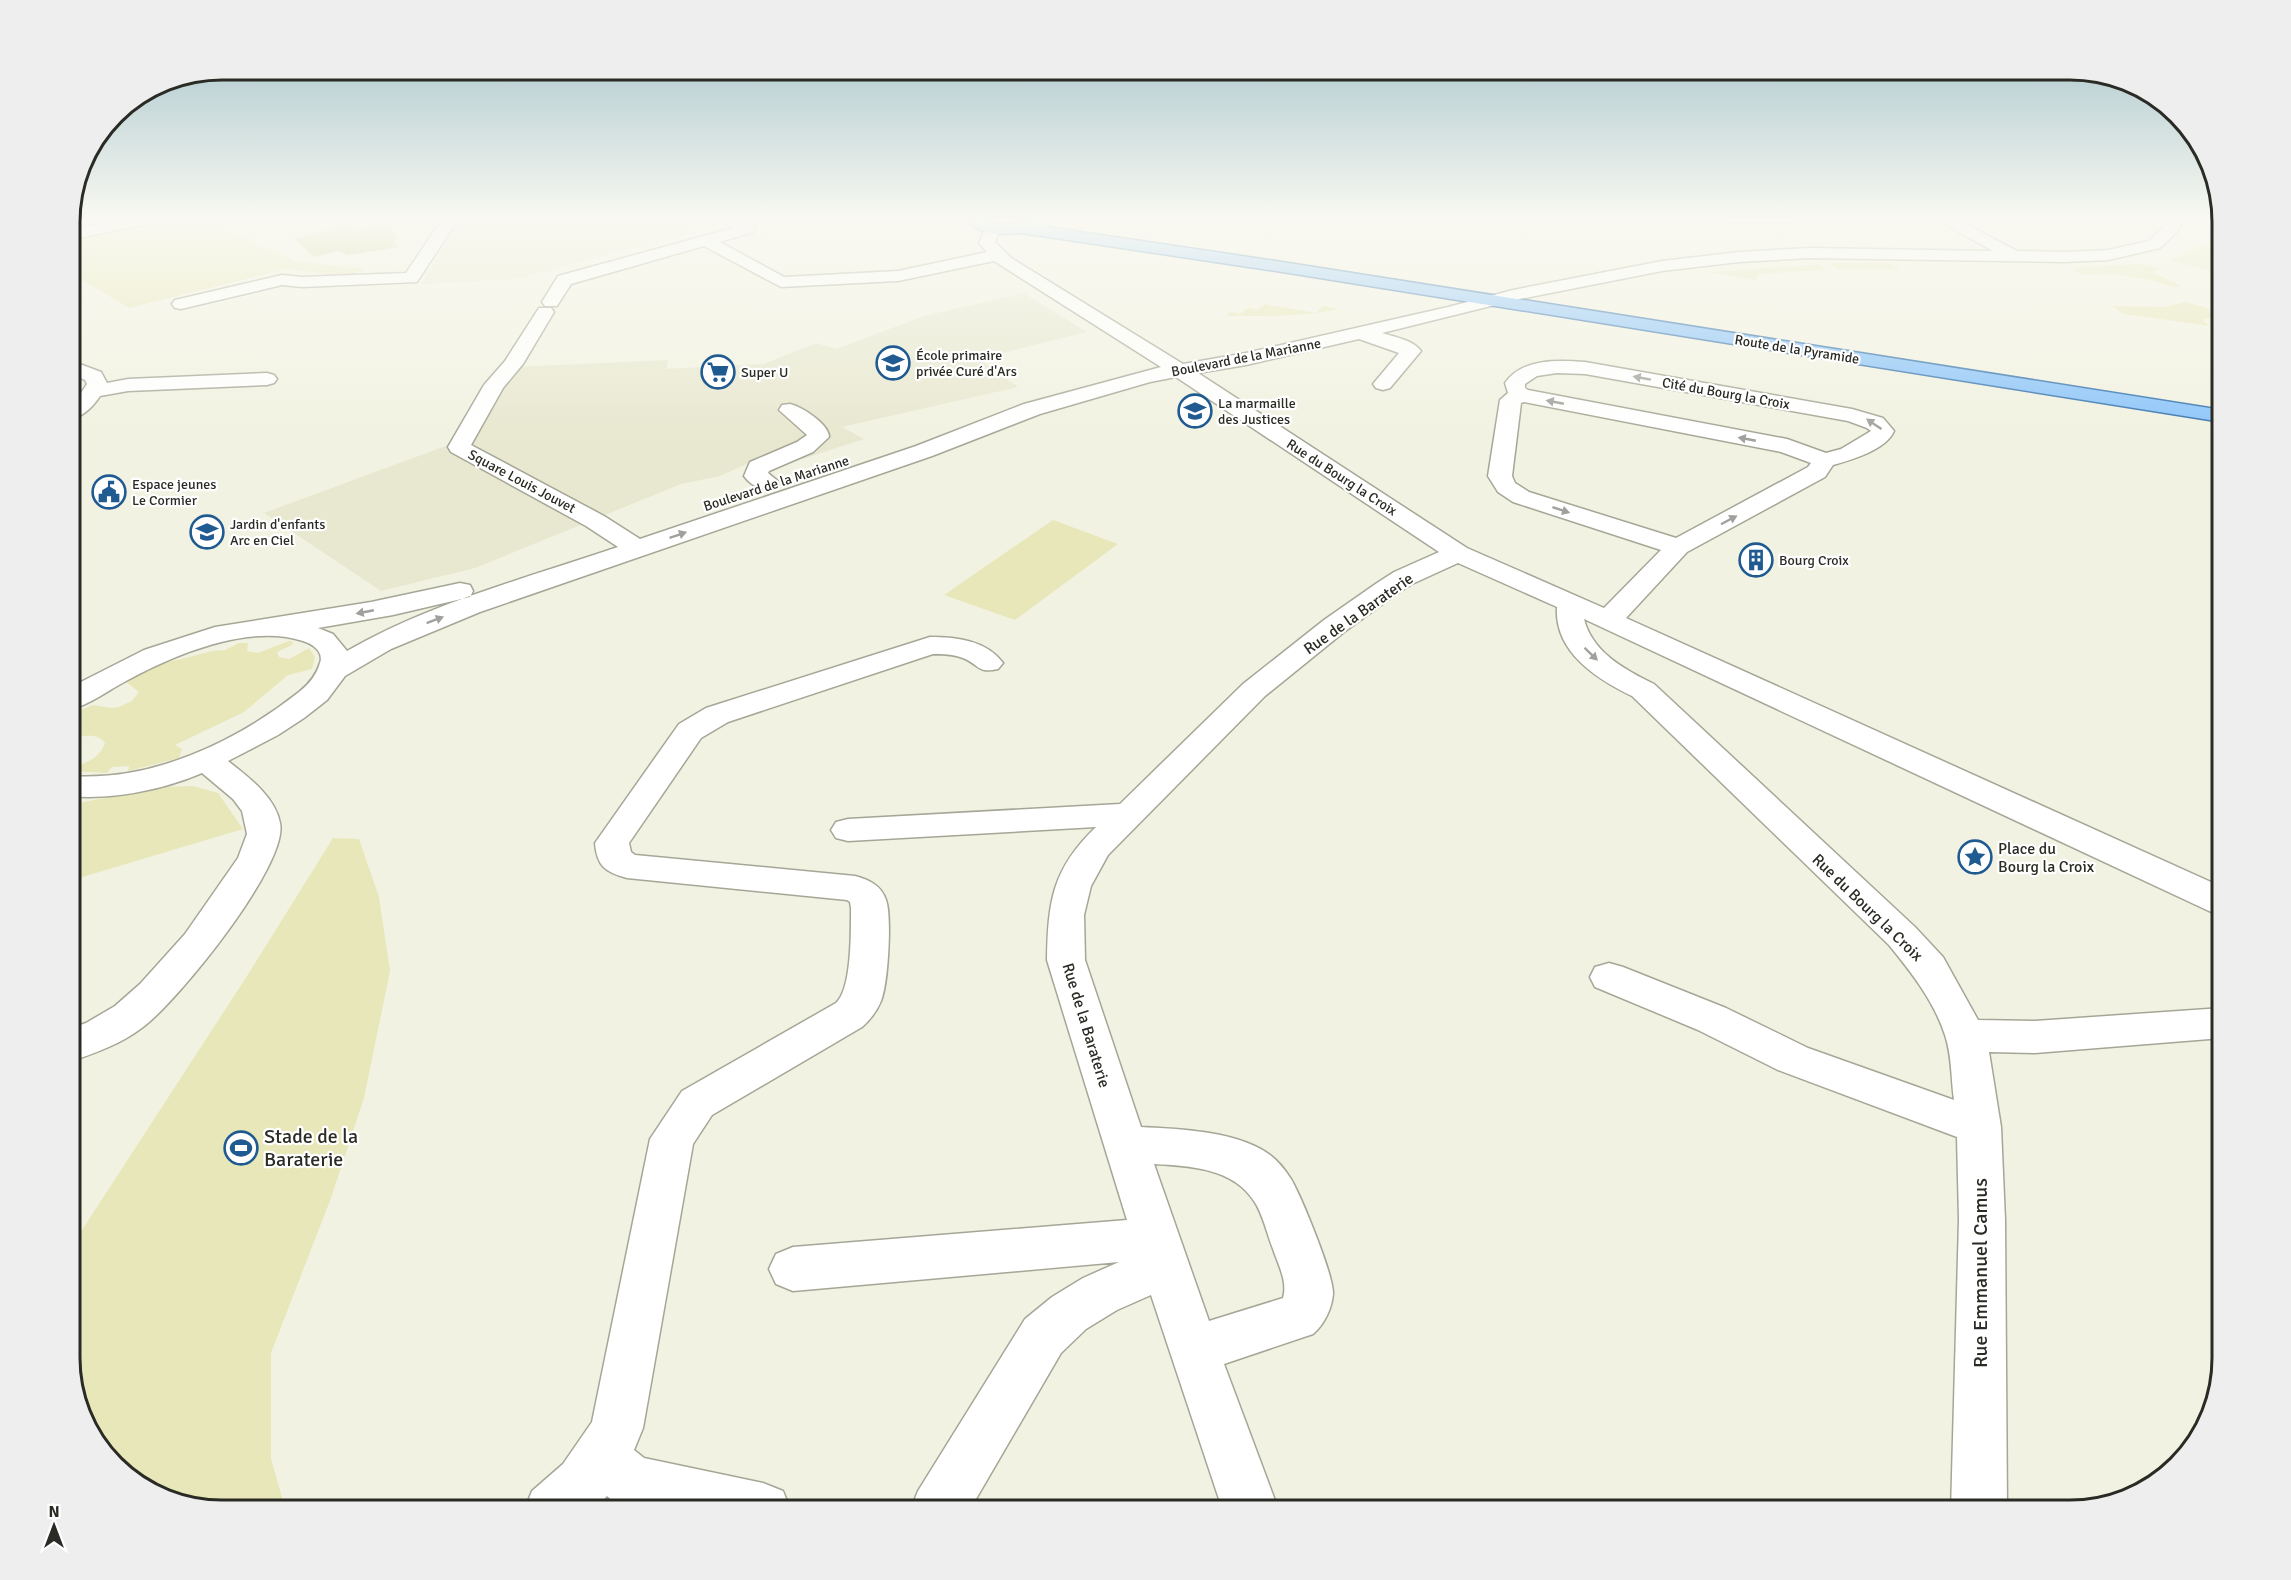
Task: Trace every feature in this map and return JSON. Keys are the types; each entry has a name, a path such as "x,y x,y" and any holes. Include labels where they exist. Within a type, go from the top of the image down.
{"main road":[{"name":"Route de la Pyramide","path":"1433,292 2212,414"}],"street":[{"path":"181,304 233,292"},
{"name":"Square Louis Jouvet","path":"557,292 513,364 494,385 459,447 630,543"},
{"name":"Rue du Bourg la Croix","path":"1068,292 1173,366 1458,553 1651,639 2212,898"},
{"path":"1490,301 1536,292"},
{"name":"Boulevard de la Marianne","path":"80,695 117,673 175,648 233,632 281,626 430,599 630,543 924,451 1032,410 1173,366 1443,302 1490,301"},
{"name":"Boulevard de la Marianne","path":"80,791 118,786 170,773 206,760 290,714 313,696 334,670 381,643 630,543 768,483 1042,396 1137,369 1218,365 1490,301"},
{"path":"1360,333 1395,343 1411,351 1383,384"},
{"name":"Cité du Bourg la Croix","path":"1607,619 1620,609 1678,547 1817,472 1824,460 1849,454 1882,435 1883,431 1875,423 1852,414 1585,368 1547,368 1527,373 1515,383 1515,389 1521,395 1511,400 1500,476 1506,487 1521,497 1678,547"},
{"path":"80,370 94,376 97,384 94,391 80,404"},
{"path":"94,391 128,385 267,379"},
{"path":"1521,395 1787,446 1824,460"},
{"path":"768,483 756,476 758,467 811,444 818,437 818,432 814,428 790,410"},
{"name":"Rue de la Baraterie","path":"1247,1500 1125,1145 1066,960 1066,926 1073,886 1096,847 1254,690 1334,626 1403,578 1458,553"},
{"name":"Rue du Bourg la Croix","path":"1572,603 1570,620 1576,640 1613,675 1642,690 1902,936 1929,967 1966,1036"},
{"name":"Boulevard de la Marianne","path":"281,626 305,630 320,637 329,645 336,657 334,670"},
{"path":"1642,690 1636,663 1641,649 1651,639"},
{"path":"566,1500 603,1459 617,1428 672,1139 697,1103 848,1016 857,1008 863,994 869,942 868,900 862,892 855,888 627,866 614,858 612,843 690,731 717,715 930,646 952,646 982,655 988,663"},
{"path":"80,1043 124,1019 162,989 255,860 264,837 265,825 257,806 206,760"},
{"name":"Boulevard de la Marianne","path":"80,786 118,786"},
{"path":"848,830 1131,814"},
{"path":"1609,977 1712,1019 1793,1059 1979,1127"},
{"path":"1966,1036 2035,1037 2212,1024"},
{"name":"Rue Emmanuel Camus","path":"1966,1036 1979,1127 1982,1231 1979,1500"},
{"path":"1125,1145 1190,1149 1230,1157 1254,1168 1274,1191 1308,1279 1310,1295 1308,1304 1296,1318 1194,1350"},
{"path":"793,1269 1162,1253"},
{"path":"945,1500 1043,1336 1069,1313 1100,1294 1142,1275 1162,1253"},
{"path":"603,1459 632,1482 713,1500"}],"shaded area":[{"path":"1023,293 1087,332 979,359 1018,387 842,427 864,439 803,459 780,449 720,476 681,484 475,568 381,591 264,513 451,444 497,368 668,360 666,369 764,364 816,343 836,349 924,316"}],"green space":[{"path":"102,292 194,292 129,308"},
{"path":"2185,302 2211,309 2208,310 2212,318 2202,320 2210,326 2124,314 2112,306 2165,307"},
{"path":"1265,304 1315,313 1282,316 1227,316 1230,312 1240,314 1248,308 1258,310"},
{"path":"1323,306 1338,309 1324,312 1316,313"},
{"path":"1053,520 1118,544 1015,620 944,595"},
{"path":"289,641 293,642 292,645 277,652 279,657 289,659 309,648 315,657 312,669 288,675 244,712 175,745 182,749 179,758 128,771 129,766 112,767 107,773 80,772 80,765 94,758 105,743 98,737 80,737 80,710 93,705 119,707 132,701 139,692 125,681 159,661 178,660 225,650 239,643 248,643 247,651 258,653"},
{"path":"193,786 218,793 243,829 80,878 80,803 159,787"},
{"name":"Stade de la Baraterie","path":"333,838 359,839 379,897 390,971 364,1098 331,1198 271,1353 271,1459 283,1500 203,1499 167,1490 143,1477 115,1452 99,1429 84,1395 80,1368 80,1233 247,976"}],"place":[{"name":"École primaire privée Curé d'Ars","path":"893,363"},
{"name":"Super U","path":"718,372"},
{"name":"La marmaille des Justices","path":"1195,411"},
{"name":"Espace jeunes Le Cormier","path":"109,492"},
{"name":"Jardin d'enfants Arc en Ciel","path":"207,532"},
{"name":"Bourg Croix","path":"1756,560"},
{"name":"Place du Bourg la Croix","path":"1975,857"},
{"name":"Stade de la Baraterie","path":"241,1148"}]}
